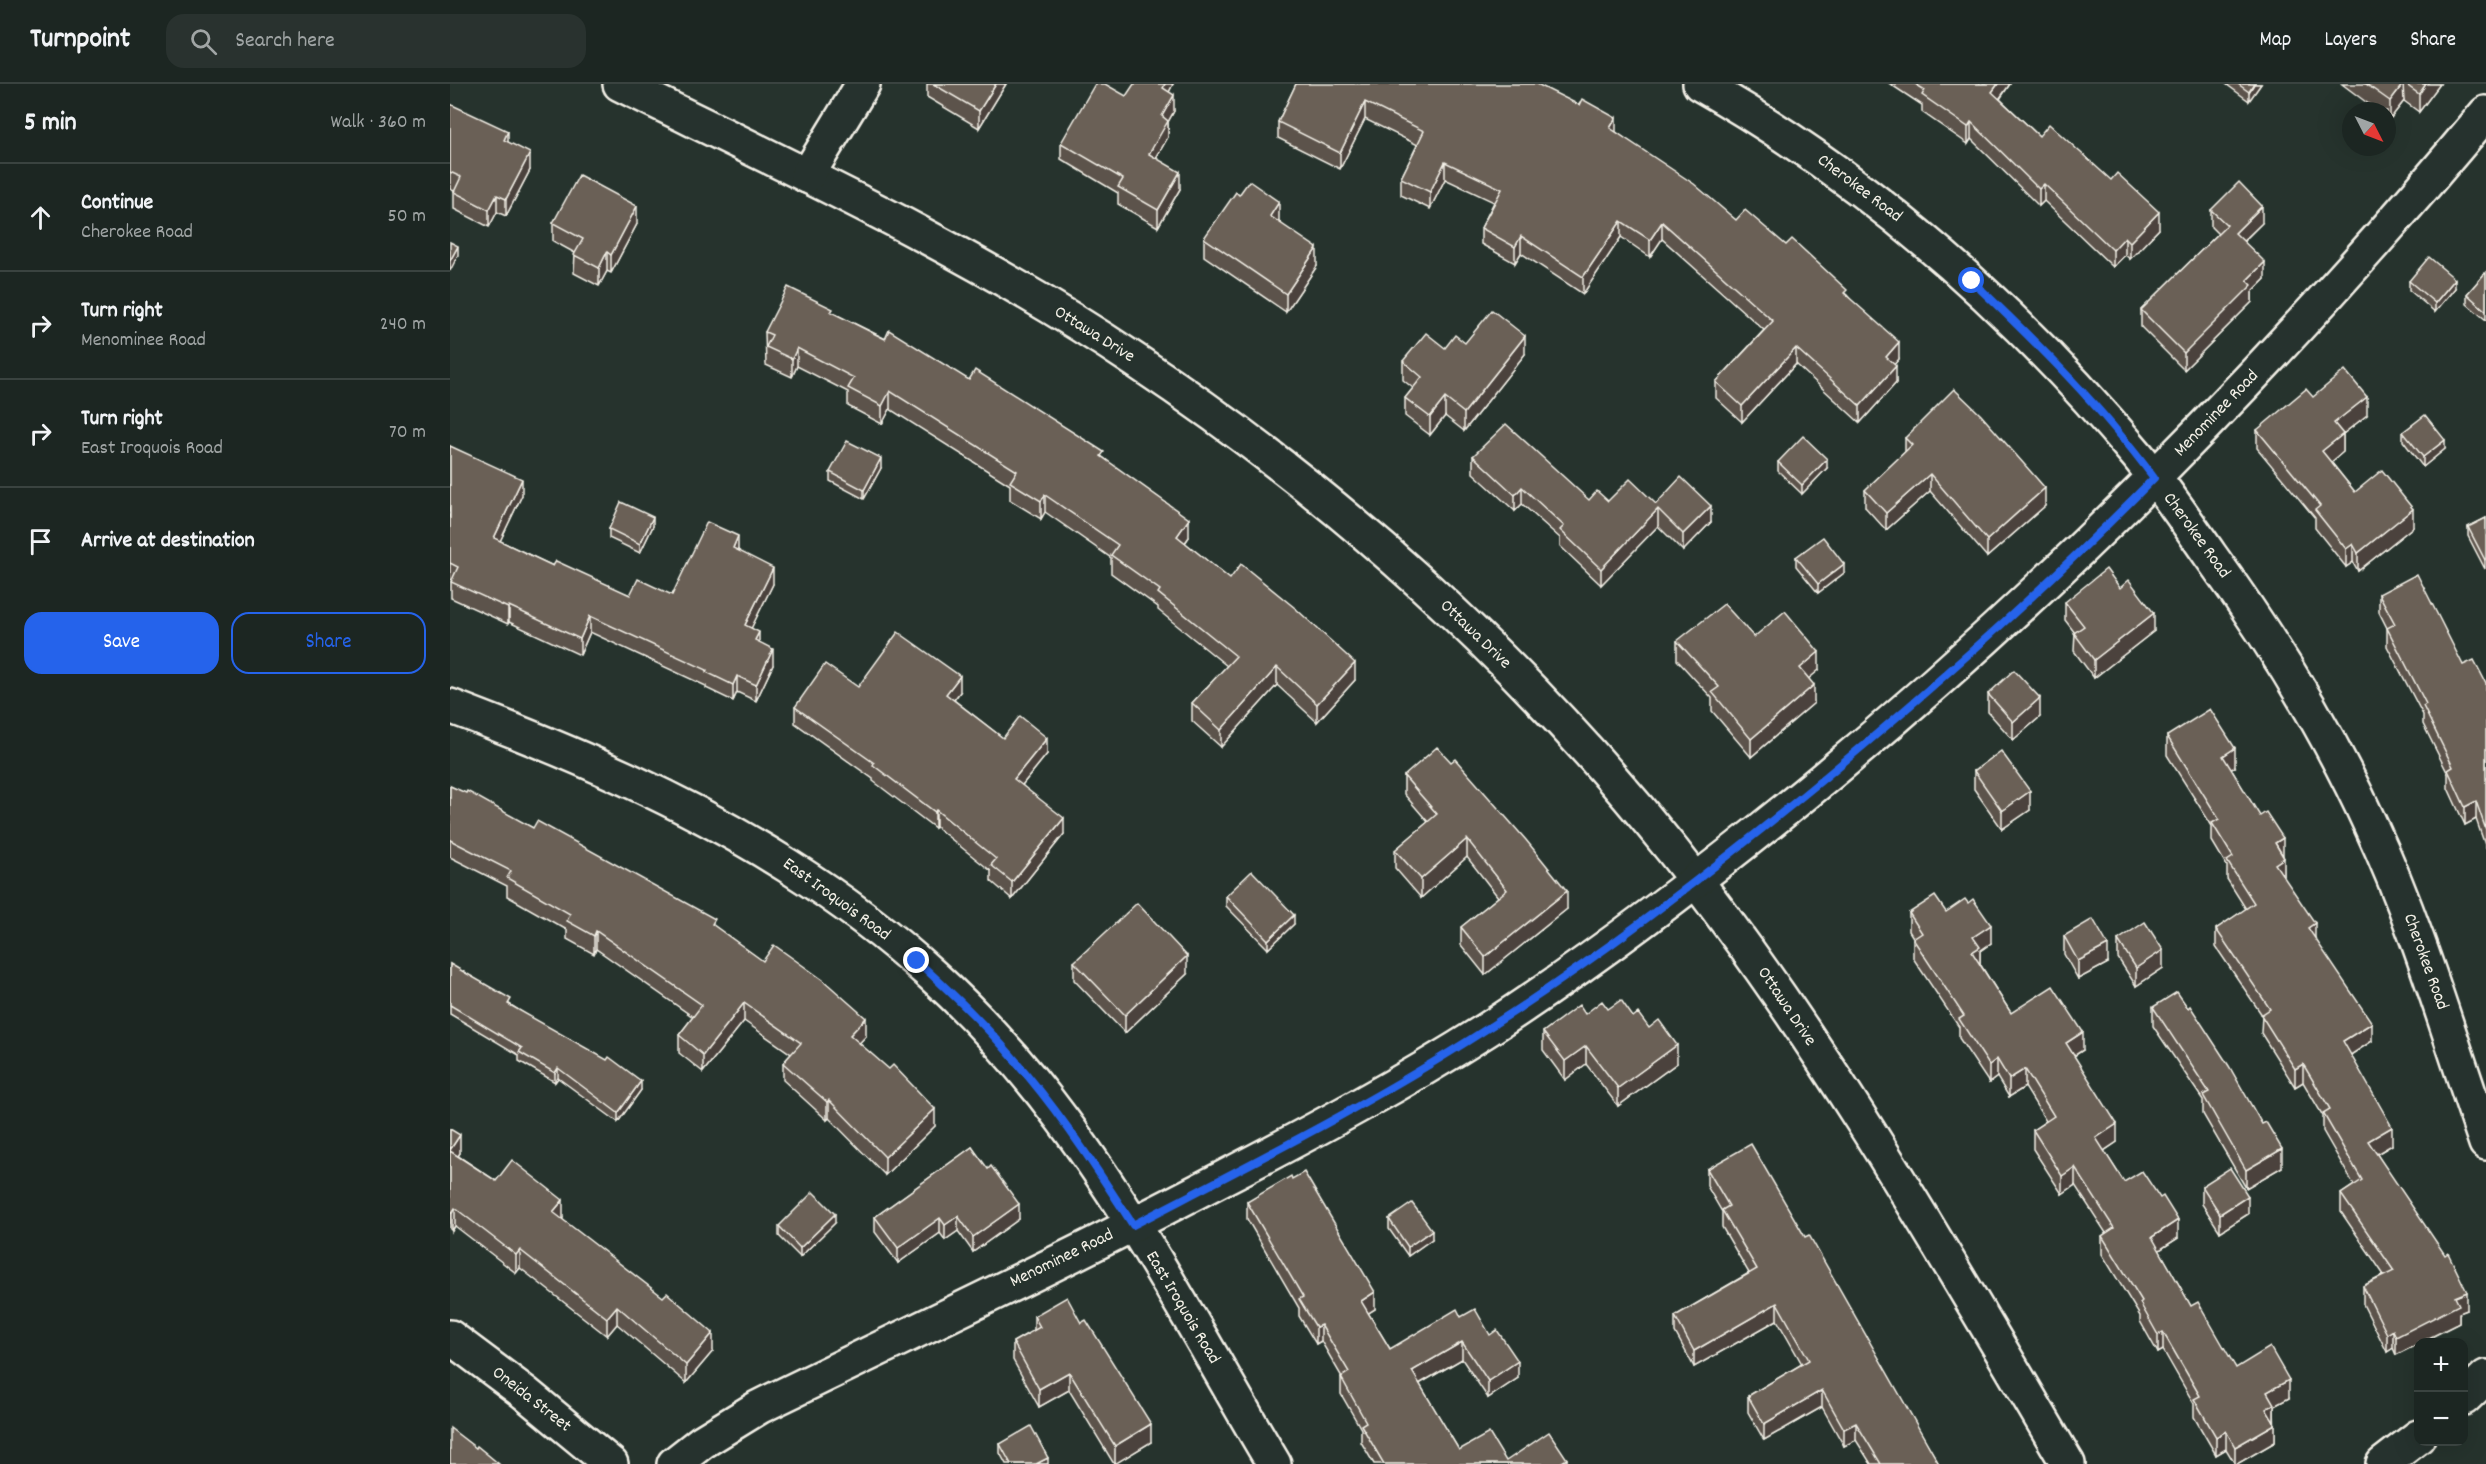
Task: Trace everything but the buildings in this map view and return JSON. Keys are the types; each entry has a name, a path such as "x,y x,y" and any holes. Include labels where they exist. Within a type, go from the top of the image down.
{"street":[{"name":"Ottawa Drive","path":"620,84 807,176 993,273 1090,332 1209,411 1318,496 1420,582 1538,697 1615,781 1747,949 1836,1081 1947,1259 2068,1464"},
{"path":"807,176 863,84"},
{"name":"Cherokee Road","path":"1700,84 1820,160 1885,208 1955,266 2034,340 2117,432 2154,478 2236,590 2283,663 2353,790 2388,864 2432,977 2486,1143"},
{"name":"Menominee Road","path":"674,1464 702,1442 759,1407 1133,1225 1327,1124 1422,1070 1552,986 1695,881 1938,682 2154,478 2358,263 2486,113"},
{"name":"East Iroquois Road","path":"450,706 598,765 684,805 775,856 858,912 917,961 996,1039 1062,1119 1133,1225 1274,1464"},
{"name":"Oneida Street","path":"450,1337 525,1393 611,1464"},
{"path":"2468,1393 2486,1377"},
{"path":"2383,1464 2414,1440"}],"route":[{"path":"917,961 954,995 1027,1074 1062,1119 1133,1225 1346,1113 1486,1030 1652,915 1841,764 1938,682 2032,596 2154,478 2140,458 2071,380 2034,340 1972,281"}]}
